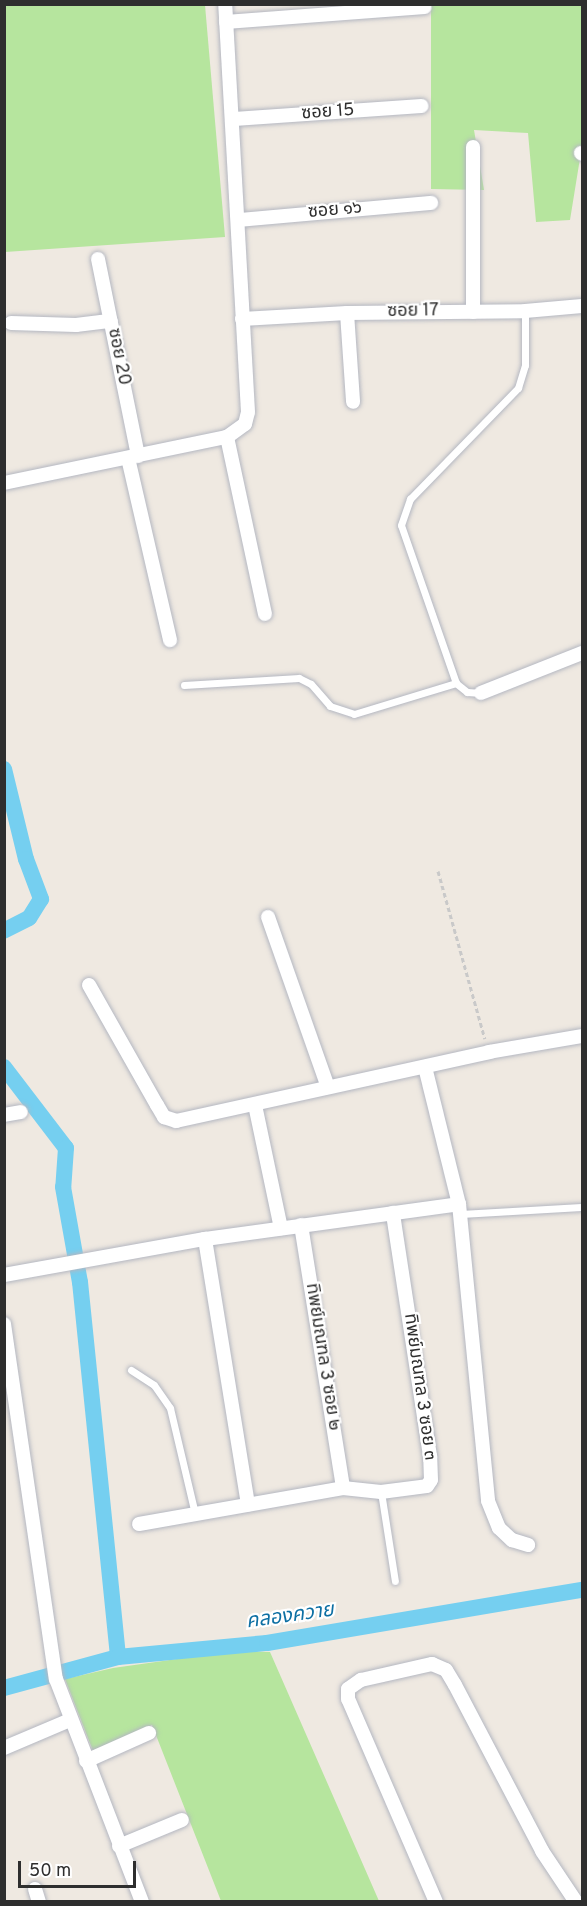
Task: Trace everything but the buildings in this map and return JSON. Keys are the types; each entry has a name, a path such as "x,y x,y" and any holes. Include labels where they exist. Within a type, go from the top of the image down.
{"street":[{"path":"4,483 227,436 245,424 248,412 239,220 225,4"},
{"path":"226,22 424,7"},
{"name":"ซอย 15","path":"234,119 422,106"},
{"path":"473,147 473,312"},
{"name":"ซอย ๑๖","path":"239,220 431,203"},
{"name":"ซอย 20","path":"98,259 111,321 133,457 170,640"},
{"name":"ซอย 17","path":"242,319 347,313 525,311 582,306"},
{"path":"347,313 353,402"},
{"path":"11,322 65,325 111,321"},
{"path":"227,436 265,614"},
{"path":"481,693 582,653"},
{"path":"268,917 328,1087"},
{"path":"89,985 157,1105 169,1120 255,1105 489,1052 582,1036"},
{"path":"425,1067 460,1209 488,1501 499,1528 512,1540 528,1545"},
{"path":"255,1105 281,1228"},
{"path":"4,1115 21,1112"},
{"path":"4,1275 205,1239 301,1225 393,1213 460,1209"},
{"name":"ทิพย์มณฑล 3 ซอย ๓","path":"139,1524 344,1488 381,1492 417,1489 431,1480 393,1213"},
{"name":"ทิพย์มณฑล 3 ซอย ๒","path":"301,1225 344,1488"},
{"path":"205,1239 248,1505"},
{"path":"4,1324 56,1679 142,1902"},
{"path":"436,1902 348,1699 348,1689 361,1680 432,1664 447,1670 543,1851 576,1902"},
{"path":"4,1748 70,1720"},
{"path":"86,1761 149,1733"},
{"path":"119,1846 182,1820"}],"lane":[{"path":"481,693 467,692 456,683 401,525 410,500 518,388 525,365 525,311"},
{"path":"184,686 299,678 311,684 330,706 354,714 456,683"},
{"path":"460,1209 582,1207"},
{"path":"132,1370 154,1385 170,1408 195,1514"},
{"path":"381,1492 395,1581"}],"path":[{"path":"438,871 489,1052"}],"green space":[{"path":"5,4 205,5 225,237 5,252"},
{"path":"431,5 582,5 582,146 570,220 536,222 528,133 474,130 484,190 431,189"},
{"path":"234,1651 270,1652 379,1901 221,1901 152,1725 93,1751 65,1679 113,1668"}],"waterway":[{"path":"4,769 26,859 41,899 29,918 4,931"},
{"path":"4,1067 66,1148 63,1187 80,1282 118,1657"},
{"name":"คลองควาย","path":"4,1688 118,1657 267,1643 582,1590"}]}
